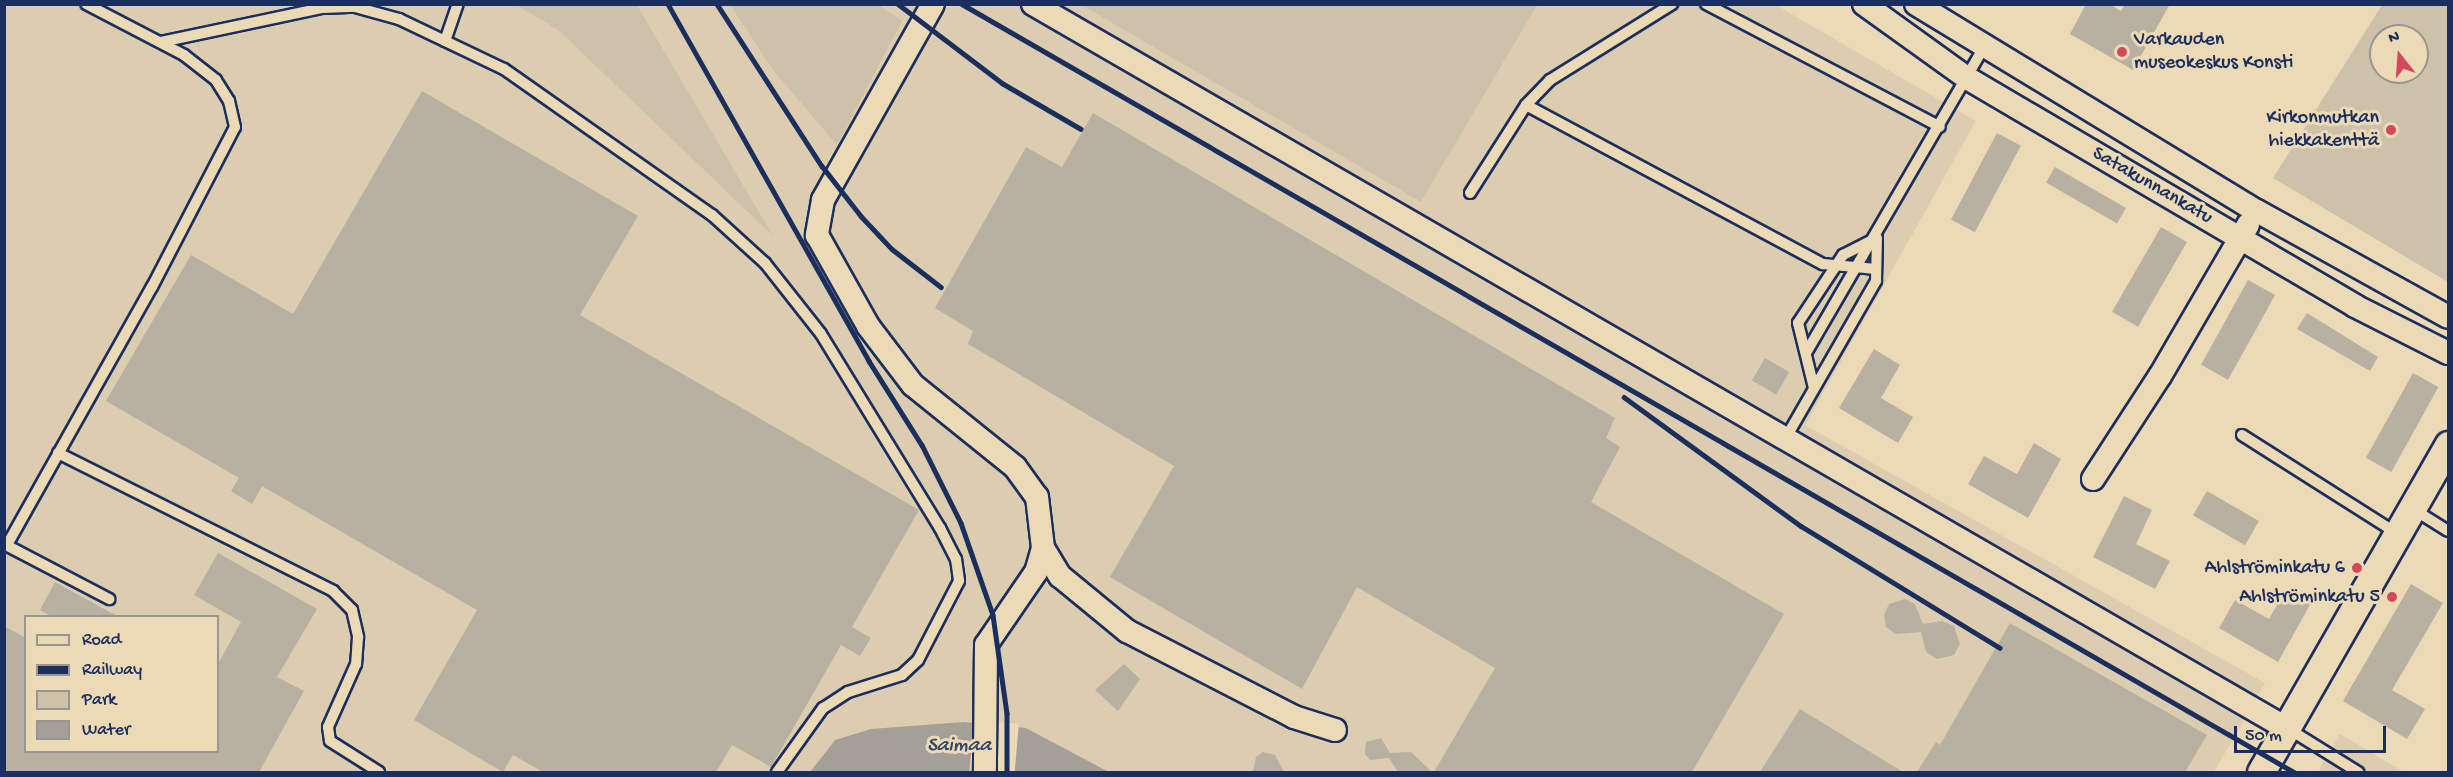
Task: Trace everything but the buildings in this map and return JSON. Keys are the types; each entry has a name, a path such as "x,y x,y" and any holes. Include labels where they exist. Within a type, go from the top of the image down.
{"street":[{"path":"933,4 823,200 817,235 868,326 913,385 1015,468 1031,490 1043,522 1043,548 1036,572 986,645 985,772"},
{"path":"1033,4 1784,441 2286,728"},
{"name":"Satakunnankatu","path":"1864,4 1967,78 2355,306 2448,353"},
{"name":"Satakunnankatu","path":"1916,4 2257,211 2448,317"},
{"path":"2093,479 2160,376 2257,211"},
{"path":"2261,772 2448,444"},
{"path":"1043,548 1060,576 1127,631 1294,717 1335,730"}],"lane":[{"path":"87,4 161,42 216,80 230,101 235,127 226,151 6,544 110,599"},
{"path":"445,41 458,4"},
{"path":"1470,193 1526,105 1550,80 1672,4"},
{"path":"1706,4 1940,127"},
{"path":"161,42 322,8 355,7 399,18 504,69 712,215 765,263 821,334 956,559 959,581 918,660 902,675 848,692 823,708 777,772"},
{"path":"1806,353 1877,237 1985,45"},
{"path":"1526,105 1803,255 1836,265 1876,269"},
{"path":"1814,388 1798,323 1843,255 1877,237"},
{"path":"1784,441 1876,281 1877,237"},
{"path":"2242,435 2398,534"},
{"path":"58,453 333,591 352,610 358,637 356,664 328,727 330,741 379,772"},
{"path":"2413,509 2448,531"},
{"path":"2286,728 2358,772"}],"shaded area":[{"path":"5,4 516,5 558,30 771,234 637,5 730,5 773,70 902,22 879,5 1081,5 1421,202 1536,5 1776,5 1976,121 1805,425 2265,683 2214,772 1109,772 1026,728 835,740 810,772 5,772"},
{"path":"2340,734 2404,772 2318,772"}],"green space":[{"path":"516,5 637,5 773,236 558,30"},
{"path":"730,5 879,5 902,21 837,145 773,70"},
{"path":"1081,5 1537,5 1421,202"},
{"path":"2382,5 2448,5 2448,282 2273,178 2369,26 2369,84 2429,84 2429,24 2370,24"}],"water":[{"name":"Saimaa","path":"964,722 1026,728 1109,772 810,772 835,740 871,729"}],"pier":[{"path":"974,720 1019,724 1015,772 969,772"}],"railway":[{"path":"668,4 869,361 922,445 961,523 993,615 1007,713 1007,772"},
{"path":"717,4 822,166 861,216 892,249 941,287"},
{"path":"898,4 1002,83 1081,129"},
{"path":"962,4 2294,772"},
{"path":"1624,397 1801,526 2000,648"}],"place":[{"name":"Varkauden museokeskus Konsti","path":"2122,52"},
{"name":"Kirkonmutkan hiekkakenttä","path":"2391,130"},
{"name":"Ahlströminkatu 6","path":"2357,568"},
{"name":"Ahlströminkatu 5","path":"2392,597"}]}
